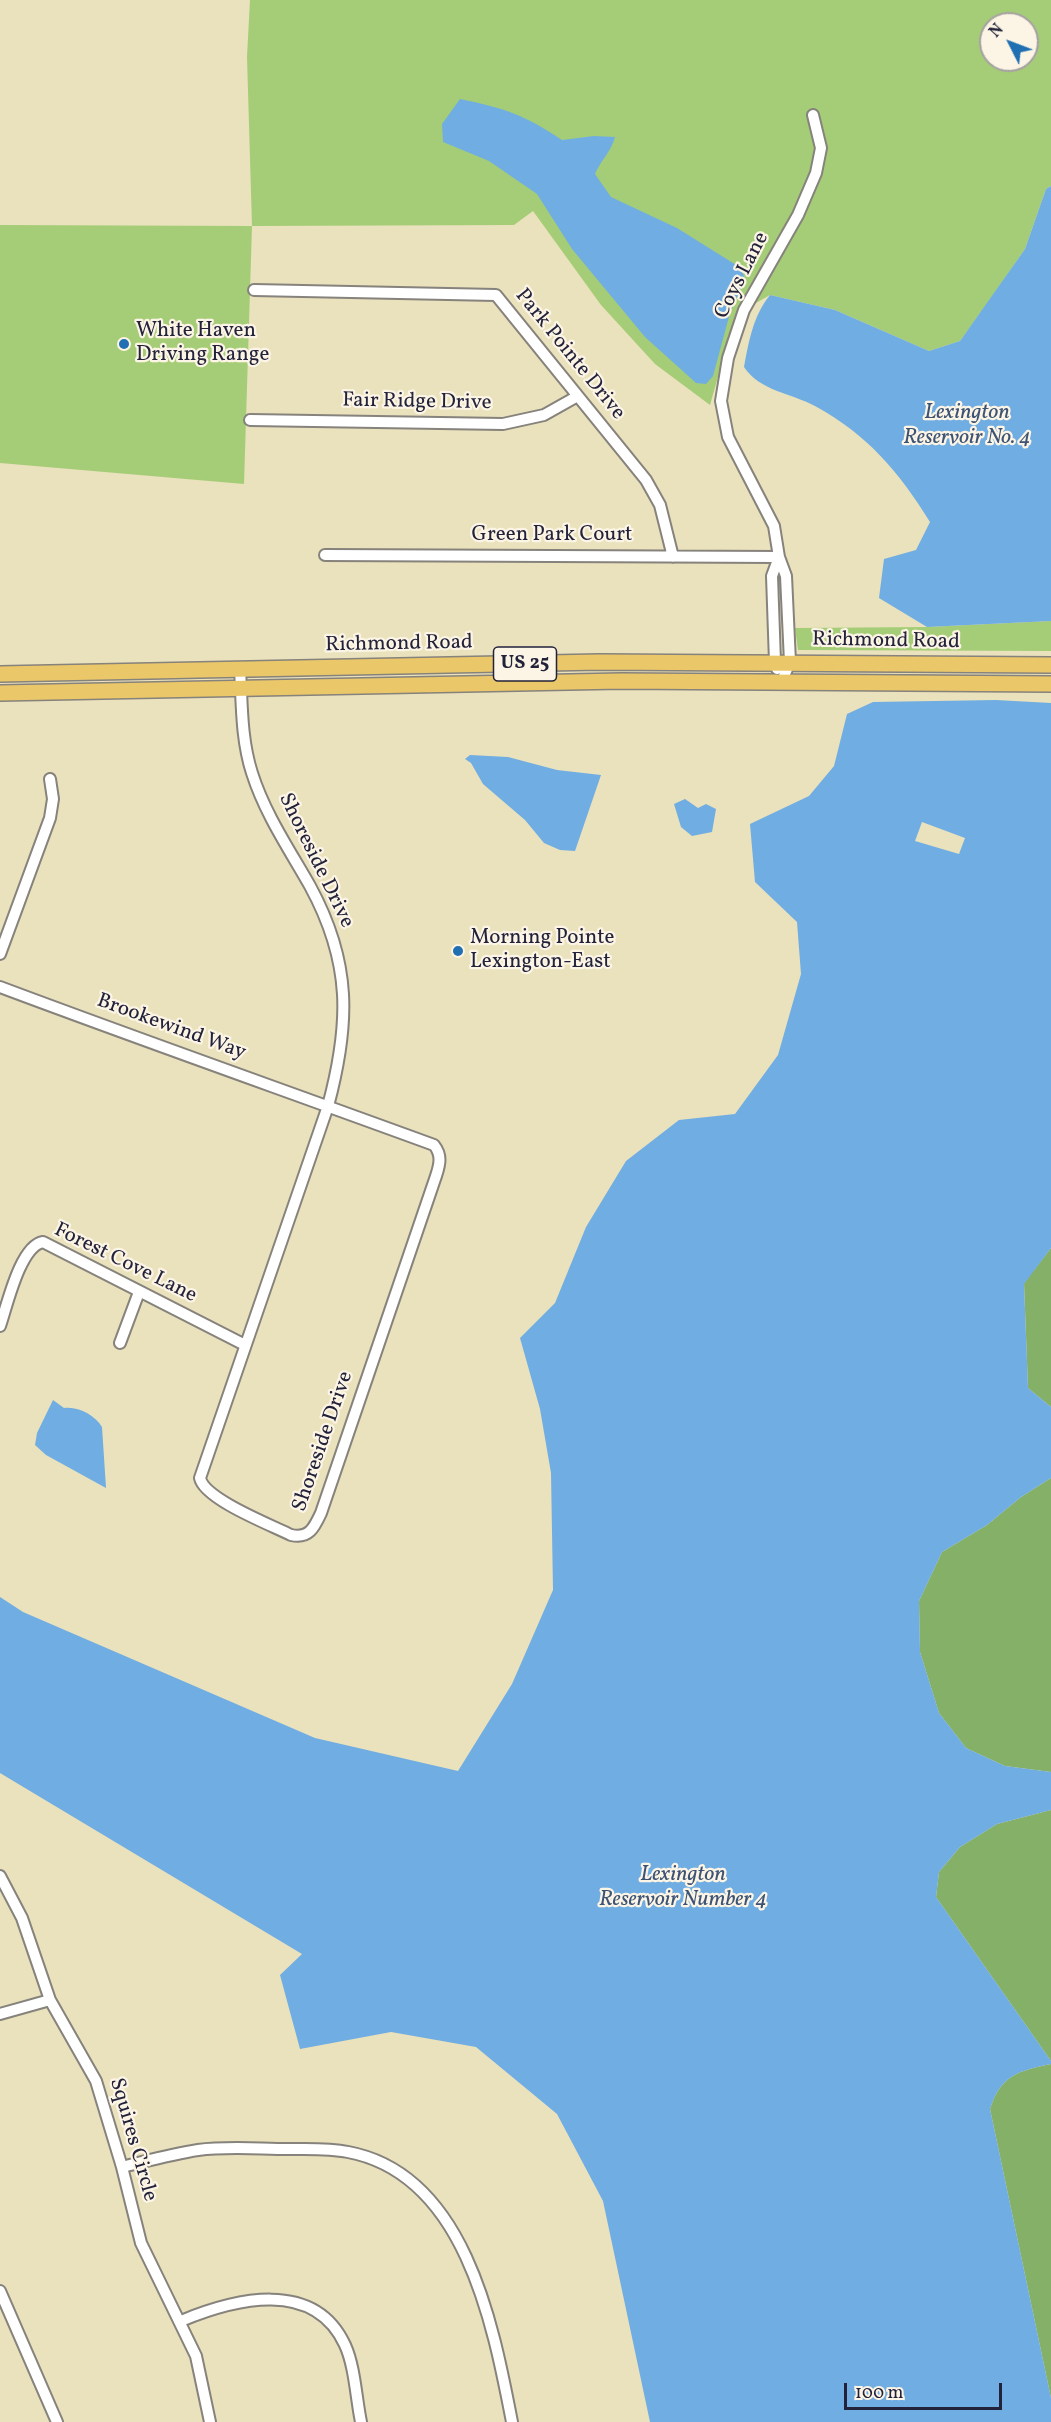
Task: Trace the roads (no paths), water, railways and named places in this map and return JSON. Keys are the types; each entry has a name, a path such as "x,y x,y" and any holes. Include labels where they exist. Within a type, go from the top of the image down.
{"highway":[{"name":"Richmond Road","path":"0,674 599,662 1051,665"},
{"name":"Richmond Road","path":"0,693 241,687 782,681 1051,684"}],"street":[{"name":"Coys Lane","path":"782,681 786,576 779,557 774,526 728,437 722,412 722,389 733,340 744,310 798,215 816,173 821,148 813,115"},
{"name":"Park Pointe Drive","path":"254,290 496,296 503,300 576,397 646,480 665,521 673,557"},
{"name":"Fair Ridge Drive","path":"250,420 503,424 544,415 576,397"},
{"name":"Green Park Court","path":"325,555 779,557"},
{"name":"Shoreside Drive","path":"240,669 247,752 258,791 319,903 340,967 345,1009 340,1060 328,1106 200,1473 200,1482 216,1497 291,1535 303,1537 314,1528 321,1513 440,1159 434,1145 328,1106"},
{"path":"0,954 50,818 53,799 50,779"},
{"name":"Brookewind Way","path":"0,987 328,1106"},
{"name":"Forest Cove Lane","path":"0,1326 20,1268 30,1250 43,1242 245,1345"},
{"path":"120,1343 139,1292"},
{"name":"Squires Circle","path":"0,1876 22,1918 50,2000 96,2081 122,2167 141,2243 196,2356 210,2422"},
{"path":"0,2014 50,2000"},
{"path":"122,2167 199,2150 317,2149 348,2152 399,2173 425,2193 445,2219 483,2296 500,2360 512,2422"},
{"path":"0,2291 57,2422"},
{"path":"181,2322 224,2306 261,2300 292,2300 311,2308 328,2320 346,2347 361,2422"}],"water":[{"path":"460,99 514,114 537,124 562,140 594,136 615,137 595,174 611,197 677,228 741,268 745,279 730,313 713,376 706,384 696,383 645,337 572,249 537,194 489,161 443,142 442,124"},
{"name":"Lexington Reservoir No. 4","path":"1051,186 1051,621 927,627 879,598 884,559 916,550 930,522 894,471 867,442 815,406 777,391 751,375 744,367 752,329 759,311 770,295 835,310 929,351 960,341 1025,249 1046,189"},
{"name":"Lexington Reservoir Number 4","path":"996,700 1051,703 1051,1248 1024,1284 1028,1388 1051,1407 1051,1478 1021,1497 987,1525 942,1552 919,1601 920,1652 939,1713 966,1748 1005,1766 1051,1772 1051,1810 997,1824 960,1847 939,1872 936,1897 1051,2061 1051,2064 1012,2076 994,2098 990,2109 1051,2398 1051,2422 650,2422 603,2201 557,2114 476,2047 391,2032 300,2049 280,1975 302,1954 0,1773 0,1597 23,1612 315,1738 458,1771 512,1684 553,1590 551,1473 540,1409 520,1338 555,1303 586,1227 626,1161 679,1120 735,1114 778,1055 801,974 797,922 755,882 750,824 809,796 834,766 847,714 873,702"},
{"path":"470,755 508,757 557,770 601,775 575,851 560,850 544,843 525,820 483,784 471,763 465,759"},
{"path":"685,799 698,808 706,804 716,809 712,832 692,836 681,827 674,804"},
{"path":"53,1400 64,1408 75,1408 86,1412 102,1427 106,1488 46,1455 35,1445 37,1433"}],"place":[{"name":"White Haven Driving Range","path":"124,344"},
{"name":"Morning Pointe Lexington-East","path":"458,951"}]}
